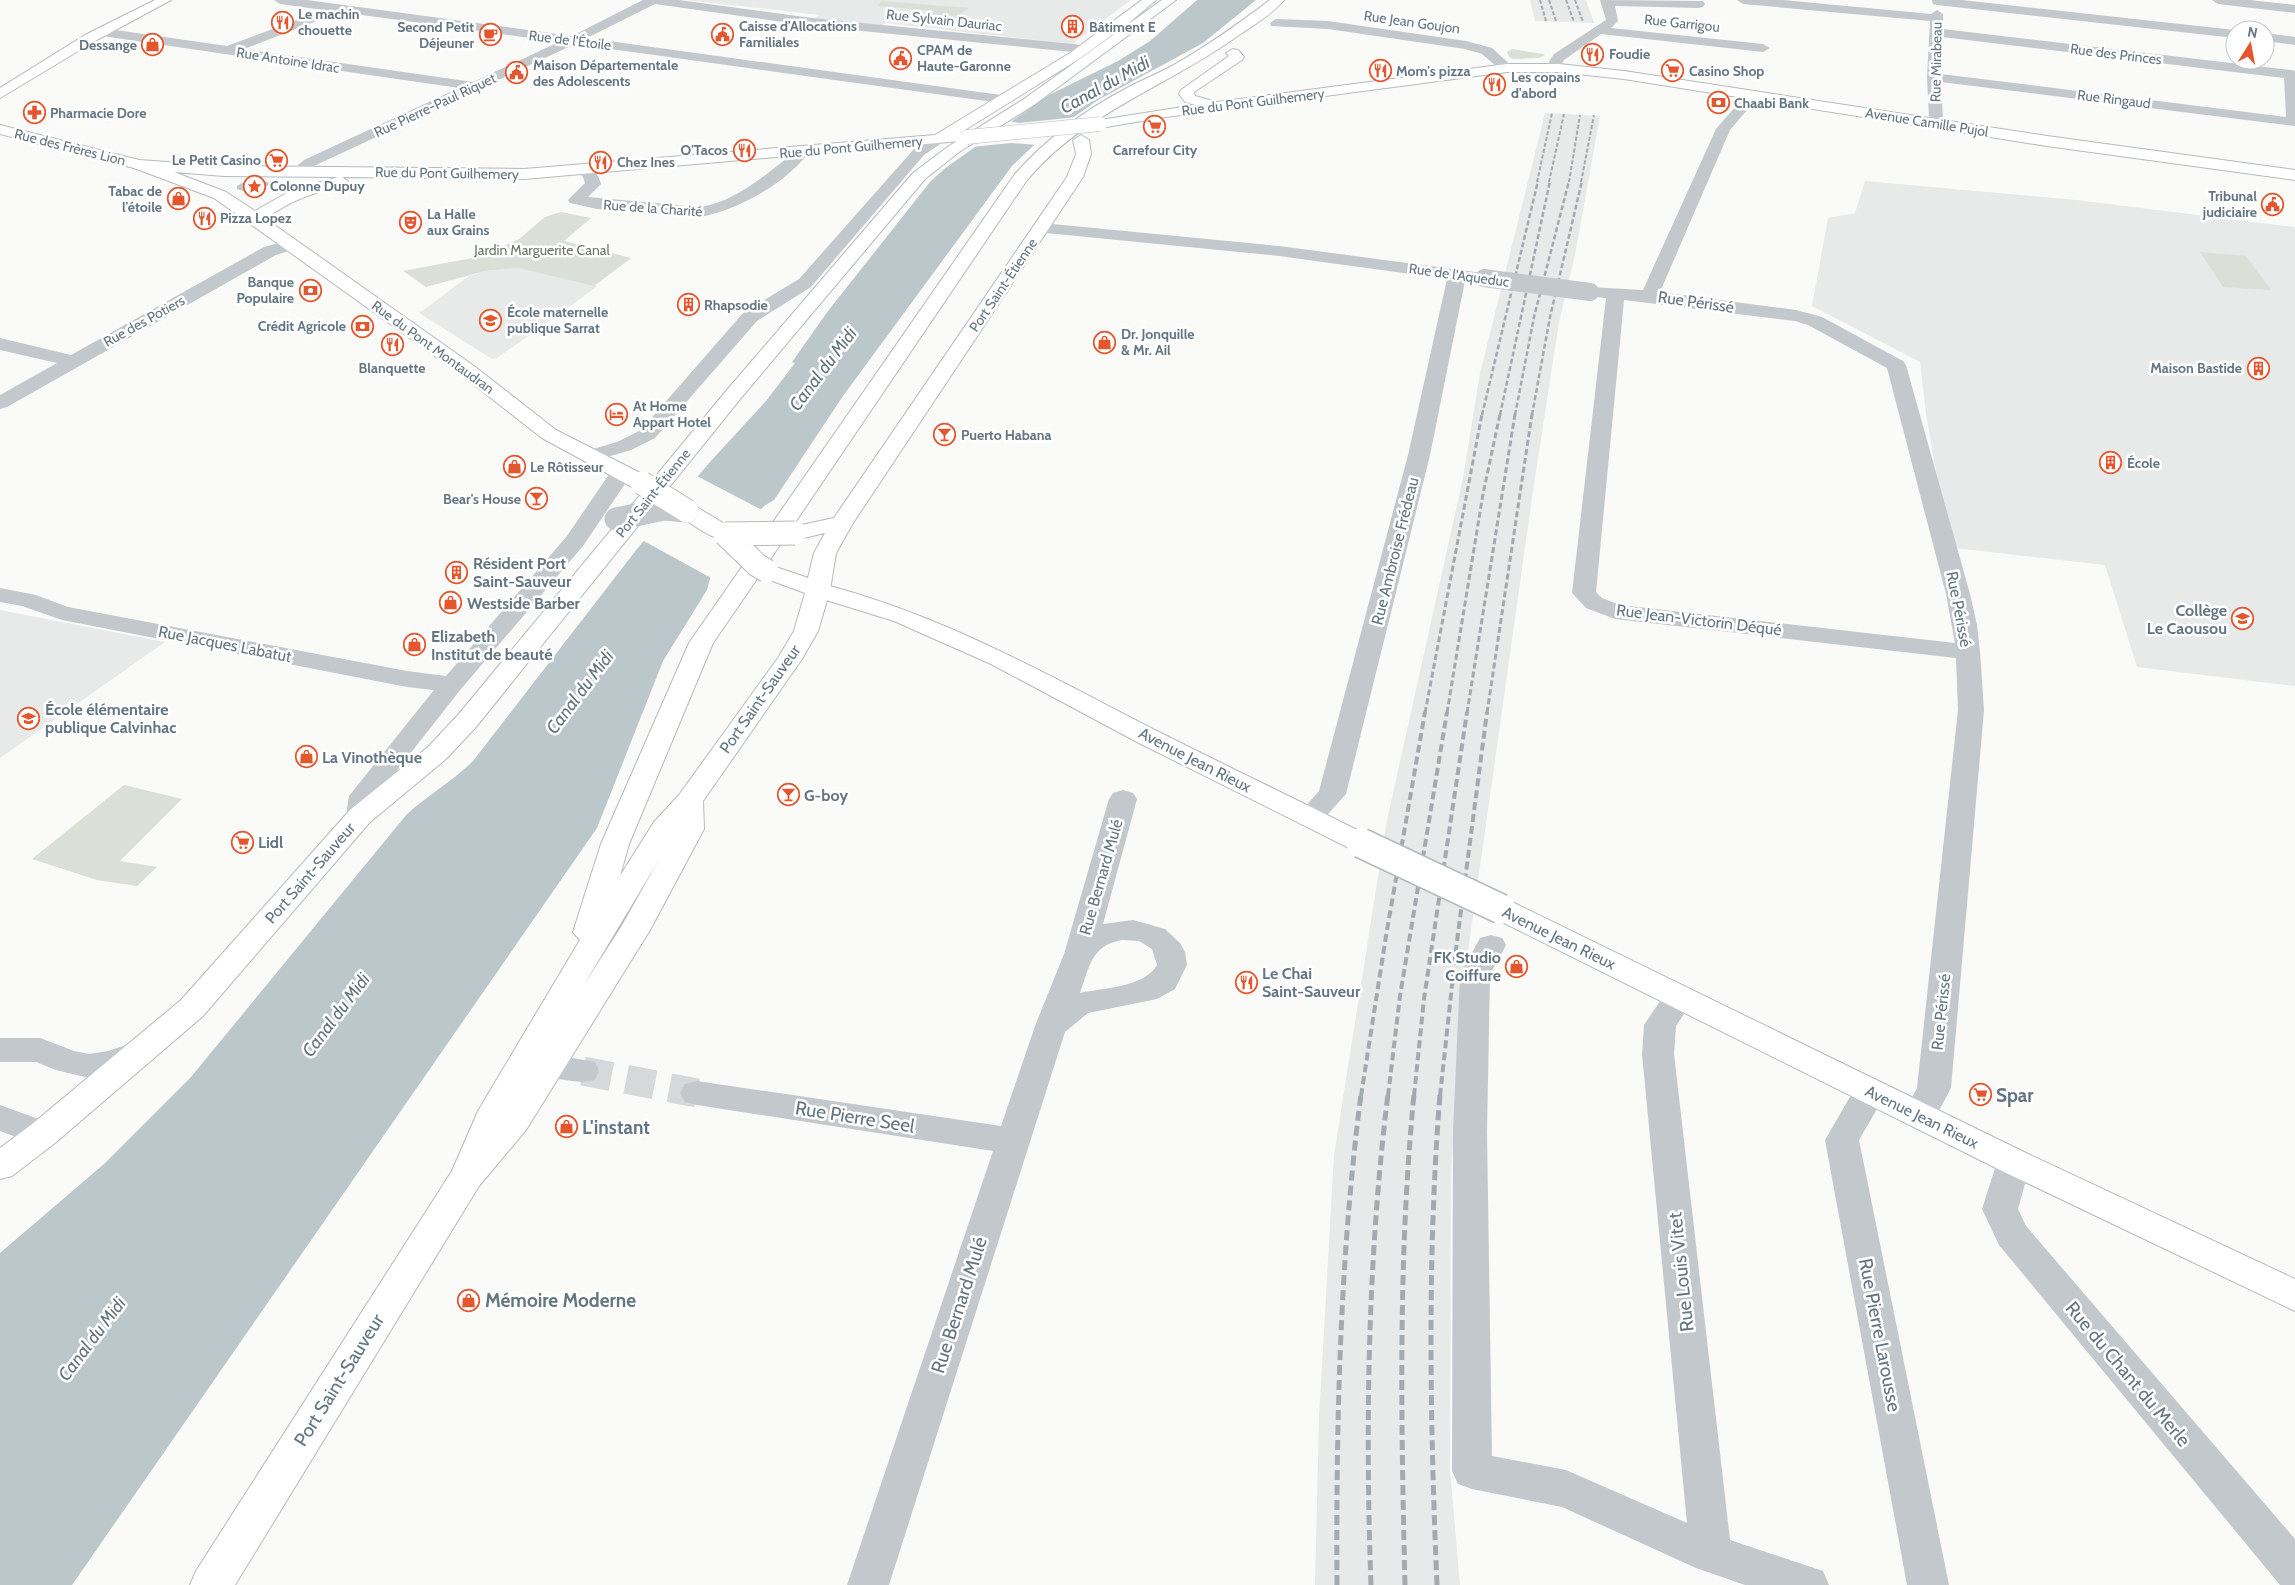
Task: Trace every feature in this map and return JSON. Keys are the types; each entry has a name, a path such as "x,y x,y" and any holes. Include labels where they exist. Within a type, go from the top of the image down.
{"main road":[{"path":"0,89 143,0"},
{"path":"0,94 25,77 102,32 165,0"},
{"path":"938,140 982,117 1008,100 1134,14 1150,0"},
{"name":"Port Saint-Étienne","path":"360,816 437,753 468,721 734,394 792,328 918,176 954,150 1029,102 1170,0"},
{"path":"1106,120 1133,91 1208,51 1238,32 1278,0"},
{"path":"1272,26 1288,12"},
{"path":"1175,86 1234,53 1248,43"},
{"path":"1216,106 1190,99 1186,94 1188,90 1237,57 1234,53"},
{"name":"Rue du Pont Guilhemery","path":"139,165 201,170 375,173 524,174 585,170 1058,128 1106,120 1507,68 1556,68"},
{"name":"Avenue Camille Pujol","path":"1556,68 1617,74 1933,124 2295,174"},
{"path":"588,951 587,935 615,844 701,643 877,386 942,295 1021,177 1039,156 1106,120 1147,102"},
{"path":"982,117 1002,126 1058,128 1074,144 1082,159"},
{"name":"Port Saint-Étienne","path":"818,590 825,553 842,524 1075,178 1082,159 1106,120"},
{"name":"Rue des Frères Lion","path":"0,129 139,165"},
{"path":"967,137 1038,138 1065,145 1074,144"},
{"name":"Rue du Pont Montaudran","path":"139,165 207,189 256,218 290,245 468,370 549,434 642,483 726,534 757,565 818,590"},
{"path":"256,218 276,203 296,194 375,173"},
{"path":"726,534 767,535 795,533 842,524"},
{"name":"Port Saint-Sauveur","path":"536,1067 588,951 664,828 689,801 790,659 806,631 818,590"},
{"name":"Avenue Jean Rieux","path":"818,590 903,616 1000,660 1309,818 1680,996 2014,1162 2295,1296"},
{"name":"Port Saint-Sauveur","path":"211,1585 467,1176 490,1120 536,1067 635,930 690,829 689,801"},
{"name":"Port Saint-Sauveur","path":"0,1166 42,1134 192,1008 360,816"}],"street":[{"name":"Rue de l'Étoile","path":"280,0 1008,100"},
{"path":"228,50 357,0"},
{"name":"Rue Sylvain Dauriac","path":"653,0 812,22 1083,49"},
{"name":"Rue Pierre-Paul Riquet","path":"298,172 309,163 572,41 653,0"},
{"path":"1743,0 1937,18"},
{"path":"1937,0 2225,33"},
{"name":"Rue Mirabeau","path":"1933,124 1936,118 1934,77 1937,0"},
{"path":"2210,31 2217,0 2295,9"},
{"path":"1556,68 1559,57 1612,20 1612,15 1606,1 1699,6"},
{"name":"Rue Jean Goujon","path":"1272,26 1328,25 1466,45 1487,51 1507,68"},
{"name":"Rue Garrigou","path":"1597,30 1704,37 1763,48"},
{"name":"Rue Antoine Idrac","path":"102,32 473,86"},
{"name":"Rue des Princes","path":"1937,32 2293,75"},
{"path":"2275,38 2295,41"},
{"path":"2293,75 2294,122"},
{"name":"Rue Ringaud","path":"1934,77 2294,122"},
{"path":"1650,296 1723,129 1753,95"},
{"path":"590,456 624,446 648,434 750,317 805,283 919,152 938,140"},
{"name":"Rue de la Charité","path":"585,170 591,176 593,184 576,200 607,205 700,212 715,211 730,205 794,161 801,152"},
{"name":"Rue de l'Aqueduc","path":"1042,228 1279,250 1590,292 1650,296"},
{"name":"Rue des Potiers","path":"0,402 270,251 290,245"},
{"name":"Rue Ambroise Frédeau","path":"1309,818 1332,794 1419,455 1457,275"},
{"name":"Rue Jean-Victorin Déqué","path":"1615,295 1584,593 1594,603 1616,612 1968,652"},
{"name":"Rue Périssé","path":"1650,296 1796,316 1814,321 1896,365 1965,625 1971,710 1934,1088 1920,1115"},
{"path":"0,344 72,361"},
{"name":"Port Saint-Sauveur","path":"360,816 363,796 452,684 575,541 622,472"},
{"name":"Port Saint-Sauveur","path":"575,541 589,530 616,519 664,509 687,510"},
{"name":"Rue Jacques Labatut","path":"0,595 28,600 62,613 407,678 452,684"},
{"name":"Rue Bernard Mulé","path":"868,1585 1051,1026 1079,954 1124,799"},
{"name":"Rue Bernard Mulé","path":"1051,1026 1079,1004 1146,991 1164,980 1172,965 1169,949 1154,936 1133,930 1110,931 1091,940 1079,954"},
{"path":"1491,945 1474,975 1470,1132 1472,1471 1566,1489 1711,1554 1808,1585"},
{"name":"Rue Louis Vitet","path":"1680,996 1660,1025 1658,1054 1711,1554"},
{"path":"0,1050 40,1050 68,1062 89,1066 111,1063 140,1053"},
{"path":"536,1067 583,1071"},
{"name":"Rue Pierre Seel","path":"696,1092 1013,1141"},
{"name":"Rue Pierre Larousse","path":"1870,1092 1842,1140 1928,1585"},
{"path":"0,1118 42,1134"},
{"name":"Rue du Chant du Merle","path":"2014,1162 2000,1209 2012,1236 2295,1571"}],"shaded area":[{"path":"685,0 1131,0 1072,44 886,23 881,26 813,19 819,15"},
{"path":"1530,0 1586,0 1594,23 1535,21"},
{"path":"1545,113 1600,116 1575,255 1559,322 1533,491 1465,973 1451,1173 1450,1470 1460,1585 1315,1585 1319,1418 1334,1155 1387,820 1463,478 1480,373"},
{"path":"1865,181 2077,200 2295,227 2295,686 2137,667 2105,565 1954,548 1941,500 1926,414 1920,362 1812,306 1828,218 1855,213"},
{"name":"École maternelle publique Sarrat","path":"520,268 598,286 497,358 492,359 419,313 469,276 485,271"},
{"name":"École élémentaire publique Calvinhac","path":"0,610 82,626 165,642 0,758"}],"green space":[{"path":"881,1 969,8 954,19 941,17 928,26 920,25 932,17 928,16 934,11 879,6"},
{"path":"1512,49 1545,55 1539,58 1513,59 1509,57 1507,52"},
{"name":"Jardin Marguerite Canal","path":"561,212 591,218 564,241 631,258 594,286 519,268 485,271 426,287 403,271 472,258 496,250 519,239 545,217"},
{"path":"2200,252 2246,256 2271,290 2223,287"},
{"path":"124,785 182,799 120,861 157,867 137,886 97,880 32,859"}],"water":[{"name":"Canal du Midi","path":"1197,0 1256,0 1203,43 1098,100 1034,145 1012,166 843,396 774,500 764,506 711,575 707,590 663,661 597,828 72,1585 0,1585 0,1253 104,1164 191,1077 407,814 473,761 637,549 709,463 766,401 795,363 792,362 828,311 930,182 944,169 1049,95 1118,61 1150,41"},
{"path":"260,180 270,183 255,191 237,189 237,186 242,183"}],"pier":[{"path":"1077,117 1038,145 1011,143 971,147 1008,121 1019,123"},
{"path":"695,475 764,511 713,579 642,540"}],"tunnel":[{"path":"583,1071 697,1093"}],"railway":[{"path":"1540,0 1546,21"},
{"path":"1549,0 1556,21"},
{"path":"1566,0 1574,22"},
{"path":"1575,0 1583,22"},
{"path":"1537,182 1552,113"},
{"path":"1549,182 1564,114"},
{"path":"1569,182 1580,115"},
{"path":"1581,182 1594,115"},
{"path":"1482,415 1538,181"},
{"path":"1500,415 1550,181"},
{"path":"1515,415 1534,317 1569,181"},
{"path":"1532,415 1550,317 1582,181"},
{"path":"1425,713 1482,414"},
{"path":"1447,713 1483,494 1500,414"},
{"path":"1467,713 1515,414"},
{"path":"1487,713 1532,414"},
{"path":"1361,1096 1386,936 1425,712"},
{"path":"1388,1096 1400,996 1447,712"},
{"path":"1414,1096 1424,999 1467,712"},
{"path":"1440,1096 1456,949 1487,712"},
{"path":"1337,1585 1337,1462 1341,1339 1348,1216 1361,1094"},
{"path":"1371,1585 1368,1401 1372,1277 1381,1154 1388,1094"},
{"path":"1405,1585 1402,1462 1403,1278 1405,1217 1414,1094"},
{"path":"1437,1585 1431,1401 1431,1278 1440,1094"}],"place":[{"name":"Le machin chouette","path":"282,22"},
{"name":"Bâtiment E","path":"1073,27"},
{"name":"Caisse d'Allocations Familiales","path":"723,34"},
{"name":"Second Petit Déjeuner","path":"490,35"},
{"name":"Dessange","path":"153,45"},
{"name":"Foudie","path":"1593,54"},
{"name":"CPAM de Haute-Garonne","path":"901,58"},
{"name":"Mom's pizza","path":"1380,71"},
{"name":"Casino Shop","path":"1673,71"},
{"name":"Maison Départementale des Adolescents","path":"517,73"},
{"name":"Les copains d'abord","path":"1495,85"},
{"name":"Chaabi Bank","path":"1718,103"},
{"name":"Pharmacie Dore","path":"34,113"},
{"name":"Carrefour City","path":"1155,127"},
{"name":"O'Tacos","path":"744,150"},
{"name":"Le Petit Casino","path":"277,160"},
{"name":"Chez Ines","path":"601,162"},
{"name":"Colonne Dupuy","path":"254,186"},
{"name":"Tabac de l'étoile","path":"178,199"},
{"name":"Tribunal judiciaire","path":"2273,204"},
{"name":"Pizza Lopez","path":"204,218"},
{"name":"La Halle aux Grains","path":"411,222"},
{"name":"Banque Populaire","path":"310,290"},
{"name":"Rhapsodie","path":"688,305"},
{"name":"École maternelle publique Sarrat","path":"491,320"},
{"name":"Crédit Agricole","path":"362,326"},
{"name":"Dr. Jonquille & Mr. Ail","path":"1105,342"},
{"name":"Blanquette","path":"392,345"},
{"name":"Maison Bastide","path":"2258,368"},
{"name":"At Home Appart Hotel","path":"617,414"},
{"name":"Puerto Habana","path":"945,435"},
{"name":"École","path":"2111,463"},
{"name":"Le Rôtisseur","path":"514,467"},
{"name":"Bear's House","path":"537,499"},
{"name":"Résident Port Saint-Sauveur","path":"457,572"},
{"name":"Westside Barber","path":"451,603"},
{"name":"Collège Le Caousou","path":"2243,619"},
{"name":"Elizabeth Institut de beauté","path":"415,645"},
{"name":"École élémentaire publique Calvinhac","path":"29,718"},
{"name":"La Vinothèque","path":"306,757"},
{"name":"G-boy","path":"788,795"},
{"name":"Lidl","path":"242,842"},
{"name":"FK Studio Coiffure","path":"1517,966"},
{"name":"Le Chai Saint-Sauveur","path":"1246,982"},
{"name":"Spar","path":"1980,1095"},
{"name":"L'instant","path":"566,1127"},
{"name":"Mémoire Moderne","path":"469,1300"}]}
